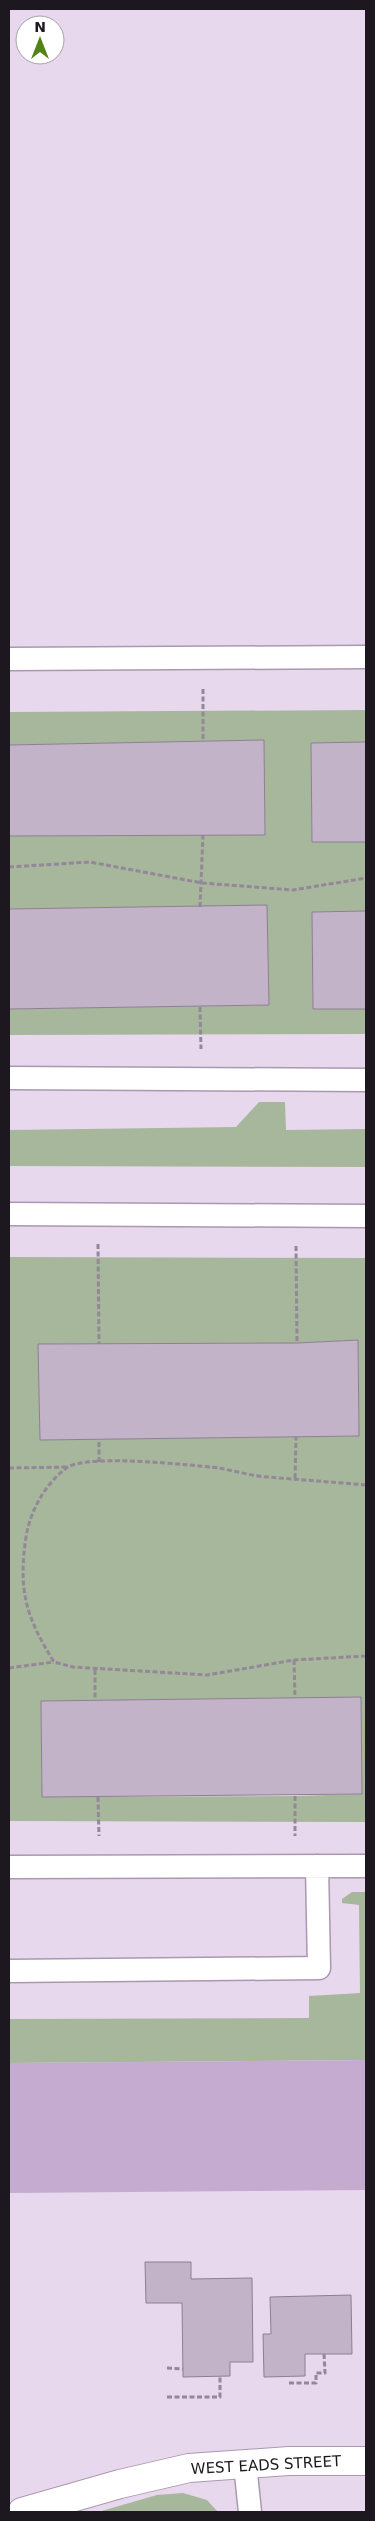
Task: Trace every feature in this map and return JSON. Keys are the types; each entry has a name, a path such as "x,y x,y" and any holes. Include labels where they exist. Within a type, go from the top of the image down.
{"street":[{"name":"WEST EADS STREET","path":"22,2512 120,2484 189,2468 289,2461 366,2461"}],"lane":[{"path":"9,659 366,658"},
{"path":"9,1078 366,1080"},
{"path":"9,1214 366,1216"},
{"path":"9,1972 319,1968 317,1866"},
{"path":"9,1867 366,1866"},
{"path":"245,2464 250,2512"}],"path":[{"path":"202,658 203,742"},
{"path":"200,907 203,836"},
{"path":"9,867 90,862 202,883 293,890 366,878"},
{"path":"200,1007 201,1079"},
{"path":"98,1214 99,1344"},
{"path":"295,1216 297,1343"},
{"path":"295,1478 296,1437"},
{"path":"99,1440 99,1462"},
{"path":"9,1468 69,1466 99,1462 152,1462 219,1468 267,1477 366,1485"},
{"path":"54,1662 28,1613 23,1578 23,1556 27,1530 34,1508 44,1492 69,1466"},
{"path":"9,1668 54,1662 95,1670 207,1675 294,1660 366,1656"},
{"path":"294,1660 296,1698"},
{"path":"95,1670 95,1700"},
{"path":"294,1796 294,1866"},
{"path":"98,1797 100,1867"},
{"path":"289,2383 316,2383 316,2373 325,2373 324,2354"},
{"path":"167,2368 183,2369"},
{"path":"167,2397 220,2397 220,2376"}],"green space":[{"path":"366,710 366,742 311,743 312,842 366,842 366,911 312,912 313,1009 366,1009 366,1034 9,1035 9,1009 268,1005 200,907 9,909 9,836 265,835 264,740 9,745 9,712"},
{"path":"259,1102 285,1102 286,1130 366,1129 366,1167 9,1166 9,1130 236,1127"},
{"path":"9,1257 366,1258 366,1822 9,1821","holes":["358,1340 359,1436 40,1440 39,1344 297,1343","295,1698 362,1794 42,1797 41,1701"]},
{"path":"352,1892 366,1892 366,2060 9,2063 9,2019 309,2018 309,1996 360,1993 359,1905 342,1903 342,1899"},
{"path":"183,2493 207,2500 218,2512 98,2512 157,2495"}],"shaded area":[{"path":"366,2060 366,2190 9,2193 9,2063"}],"building":[{"path":"264,740 265,835 9,836 9,745"},
{"path":"366,742 366,842 312,842 311,743"},
{"path":"267,905 269,1005 9,1009 9,909"},
{"path":"366,911 366,1009 313,1009 312,912"},
{"path":"358,1340 359,1436 40,1440 38,1344 297,1343"},
{"path":"361,1697 362,1794 42,1797 41,1701"},
{"path":"145,2262 191,2262 191,2279 252,2278 253,2362 230,2362 230,2376 183,2377 182,2303 146,2303"},
{"path":"351,2295 352,2354 305,2354 305,2376 264,2377 263,2334 271,2334 270,2297"}]}
